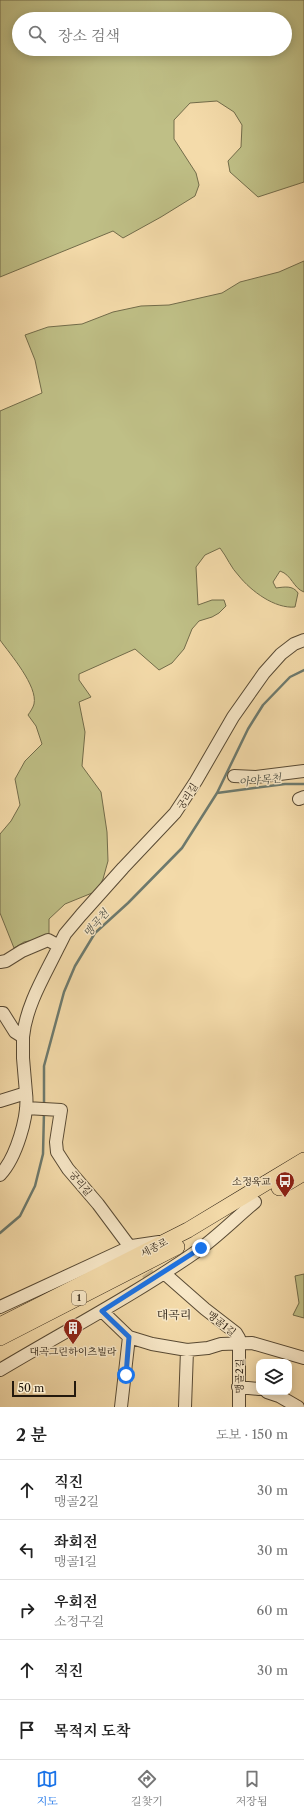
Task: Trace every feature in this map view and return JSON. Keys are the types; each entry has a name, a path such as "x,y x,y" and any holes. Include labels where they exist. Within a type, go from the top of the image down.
{"main road":[{"name":"세종로","path":"0,1325 168,1240 268,1183 304,1160"},
{"name":"세종로","path":"0,1338 158,1258 304,1173"}],"street":[{"name":"궁리길","path":"0,1175 13,1154 22,1129 26,1108 23,1058 24,1024 37,991 65,934 123,868 175,813 196,781 233,717 264,673 281,654 294,644 304,640"},
{"path":"234,776 256,778 304,771"},
{"path":"0,962 6,961 22,951 48,940 59,946"},
{"path":"0,1013 3,1013 15,1032 23,1037"},
{"path":"0,1101 26,1094"},
{"name":"궁리길","path":"26,1108 61,1110 56,1142 57,1152 130,1247"},
{"path":"0,1370 102,1311 168,1270 201,1248 255,1202"},
{"path":"0,1307 130,1247 168,1240"},
{"name":"맹골1길","path":"168,1270 205,1310 236,1333 239,1338 239,1344"},
{"name":"맹골1길","path":"102,1311 129,1337 152,1344 187,1350 208,1348 222,1344 252,1344 304,1358"},
{"path":"121,1407 129,1337"},
{"name":"맹골2길","path":"239,1344 239,1407"},
{"path":"185,1407 187,1350"},
{"path":"238,1387 256,1390"},
{"path":"276,1395 298,1407"}],"green space":[{"path":"0,0 304,0 304,182 258,197 230,172 228,161 241,147 242,125 234,112 217,101 190,103 174,120 174,139 196,173 199,185 195,196 123,238 113,231 0,277"},
{"path":"304,261 304,592 297,588 287,575 280,571 273,582 276,588 288,587 296,590 298,593 295,607 280,605 264,598 244,582 234,570 220,548 205,555 196,567 198,605 212,600 224,600 226,606 212,617 199,621 192,629 184,649 172,663 159,670 135,649 79,674 79,680 91,697 79,702 85,732 82,766 101,792 107,832 108,861 103,879 97,891 65,904 49,919 49,937 24,942 14,948 0,913 0,834 11,821 20,805 15,779 25,761 42,744 36,726 28,715 34,704 32,688 22,670 0,640 0,411 42,393 35,360 25,335 48,327 82,324 113,312 141,306 169,305 222,293 240,282 279,272"},
{"path":"304,1274 304,1318 293,1315 299,1303 295,1276"}],"waterway":[{"name":"맹곡천","path":"44,1105 44,1066 64,992 75,966 95,933 128,903 182,848 217,793 248,729 263,705 290,677 304,670"},
{"name":"아야목천","path":"217,793 285,784 304,784"},
{"name":"맹곡천","path":"0,1233 20,1216 35,1186 43,1154 44,1112"}],"tunnel":[{"path":"137,1258 152,1280"}],"place":[{"name":"소정육교","path":"285,1198"},
{"name":"대곡그린하이츠빌라","path":"73,1345"}],"district":[{"name":"대곡리","path":"174,1315"}],"route":[{"path":"126,1375 129,1337 102,1311 172,1268 201,1248"}]}
